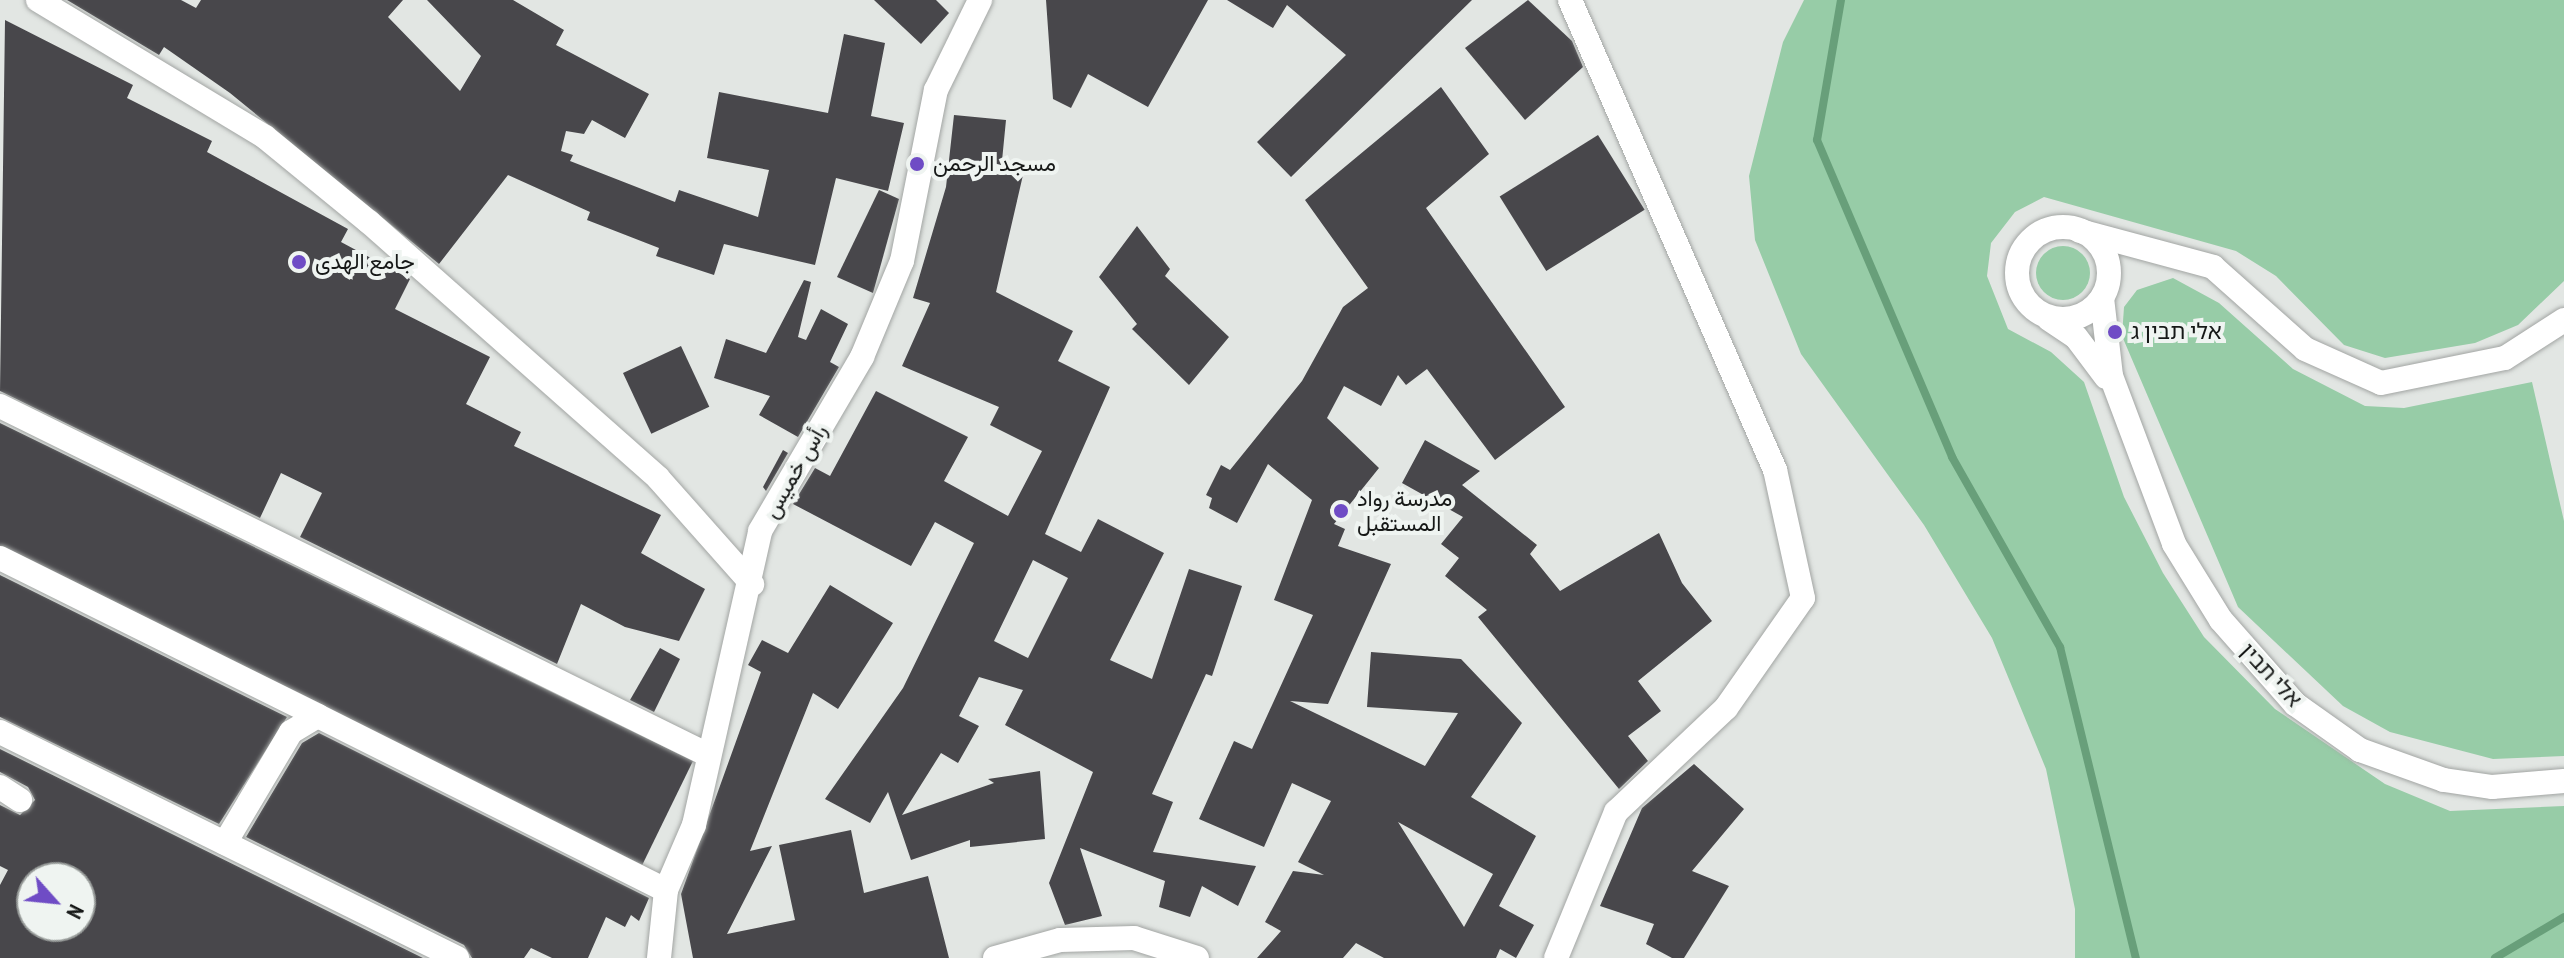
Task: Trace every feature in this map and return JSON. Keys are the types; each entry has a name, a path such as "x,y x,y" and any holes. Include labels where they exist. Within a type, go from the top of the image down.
{"street":[{"path":"38,0 265,137 380,231 658,478 752,584"},
{"name":"رأس خميس","path":"659,958 666,890 694,825 708,755 752,584 760,531 862,357 902,261 936,90 980,0"},
{"path":"1556,958 1616,812 1726,708 1803,598 1775,470 1570,0"},
{"path":"2160,254 2132,263 2077,318 2046,317 2023,298 2020,256 2039,234 2080,231 2213,267 2305,349 2381,383 2505,358 2564,320"},
{"path":"2080,231 2104,252 2105,291"},
{"name":"אלי תבין","path":"2105,291 2116,393 2148,489 2195,583 2295,704 2360,750 2444,780 2492,787 2564,781"},
{"name":"אלי תבין","path":"2046,317 2076,337 2116,393"},
{"path":"0,406 708,755"},
{"path":"0,558 666,890"},
{"path":"225,843 291,732 318,716"},
{"path":"0,732 457,958"},
{"path":"995,958 1060,940 1134,938 1197,958"}],"green space":[{"path":"1804,0 2564,0 2564,281 2518,325 2475,343 2385,358 2344,345 2276,276 2236,251 2044,197 2015,212 1991,243 1987,276 2008,329 2051,352 2084,382 2124,497 2163,573 2204,637 2275,709 2385,784 2450,811 2564,806 2564,958 2075,958 2075,909 2046,769 1992,638 1924,525 1801,354 1755,240 1749,176 1783,42"},
{"path":"2063,246 2074,248 2082,254 2088,262 2088,284 2082,292 2074,298 2063,300 2052,298 2044,292 2038,284 2036,273 2038,262 2044,254 2052,248"},
{"path":"2173,278 2219,303 2293,369 2365,406 2404,408 2532,382 2564,521 2564,756 2493,759 2390,732 2343,706 2238,607 2122,336 2124,307 2137,290"}],"building":[{"path":"67,0 181,0 196,8 201,0 403,0 388,17 460,91 481,56 427,0 513,0 564,30 556,45 649,94 625,138 592,120 584,134 566,131 561,151 573,155 570,161 675,202 679,190 758,217 769,170 707,158 719,92 828,113 844,34 885,43 871,116 904,123 888,191 836,178 815,265 724,244 714,275 656,256 659,248 587,220 590,212 508,175 439,264 230,93 164,47 159,55"},
{"path":"874,0 936,0 949,13 921,44"},
{"path":"1046,0 1208,0 1148,107 1088,74 1071,108 1053,99"},
{"path":"1227,0 1472,0 1291,177 1257,142 1346,55 1287,5 1273,28"},
{"path":"1528,0 1572,41 1583,67 1525,120 1465,48"},
{"path":"5,20 133,85 127,98 212,141 207,152 348,229 341,242 410,279 395,309 490,357 466,404 521,432 514,446 661,515 641,553 705,589 679,641 625,627 581,604 557,664 300,537 322,493 281,473 260,518 0,391"},
{"path":"1441,87 1489,154 1426,208 1565,407 1495,460 1427,369 1406,385 1398,375 1381,406 1344,386 1327,418 1379,468 1334,524 1345,529 1338,546 1391,564 1328,704 1290,701 1425,766 1458,713 1367,707 1371,652 1461,659 1522,723 1471,797 1536,836 1499,906 1534,925 1516,958 1500,949 1496,958 1384,958 1356,943 1343,958 1257,958 1281,931 1265,922 1293,871 1324,875 1298,862 1331,801 1292,783 1264,847 1199,819 1234,741 1252,749 1313,615 1274,600 1312,500 1268,464 1237,523 1209,508 1212,498 1206,495 1221,465 1230,470 1302,381 1343,307 1368,288 1305,200","holes":["1398,822 1493,874 1464,927"]},
{"path":"954,115 1006,120 1001,171 1023,175 996,292 1073,331 1058,361 1110,387 1045,534 1081,552 1098,519 1164,553 1110,660 1152,679 1189,569 1242,586 1212,676 1206,674 1152,794 1173,802 1153,852 1256,866 1238,906 1202,886 1190,917 1159,907 1165,881 1080,848 1102,916 1065,925 1049,883 1093,772 1005,725 1023,690 979,677 959,716 979,726 958,763 941,753 902,815 994,783 988,779 1040,771 1045,839 970,847 970,840 911,860 888,792 870,823 825,799 903,688 974,543 935,522 911,566 793,504 815,468 830,476 876,391 968,437 944,481 1008,516 1042,451 990,425 999,407 902,366 930,303 913,298 946,187","holes":["1033,560 1068,578 1028,658 994,641"]},
{"path":"1598,135 1645,210 1546,271 1500,196"},
{"path":"879,190 899,199 873,293 837,277"},
{"path":"1137,226 1170,269 1165,276 1229,337 1189,385 1132,329 1137,324 1099,277"},
{"path":"804,280 811,282 798,337 806,340 821,309 848,324 830,362 839,367 798,437 759,415 770,396 714,378 726,339 766,353"},
{"path":"681,346 709,407 651,434 623,373"},
{"path":"0,423 693,761 640,869 0,557"},
{"path":"1425,440 1480,471 1462,485 1537,545 1530,554 1560,591 1659,533 1682,583 1712,621 1638,681 1661,711 1628,736 1648,761 1619,789 1478,617 1487,610 1445,576 1459,558 1441,544 1463,517 1402,483"},
{"path":"783,450 788,453 766,491 763,487"},
{"path":"0,575 287,717 219,824 0,717"},
{"path":"830,585 893,623 838,709 813,693 750,851 772,846 727,934 795,920 779,845 851,830 864,893 928,876 949,958 693,958 681,894 761,672 748,665 762,640 788,653"},
{"path":"660,648 680,659 654,712 630,700"},
{"path":"319,733 649,898 639,921 631,915 625,927 606,917 588,958 552,958 531,948 524,958 472,958 464,945 246,837 302,743"},
{"path":"0,749 423,958 0,958 0,885 8,870 0,866 0,805 20,815 35,800 28,787 0,772"},
{"path":"1694,764 1744,809 1692,871 1729,886 1684,958 1672,958 1646,944 1654,924 1600,906 1642,808"}],"waterway":[{"path":"1841,0 1817,140 1952,457 2060,647 2136,958"},
{"path":"2495,958 2564,917"}],"place":[{"name":"مسجد الرحمن","path":"917,164"},
{"name":"جامع الهدى","path":"299,262"},
{"name":"אלי תבין ג","path":"2115,332"},
{"name":"مدرسة رواد المستقبل","path":"1341,511"}]}
